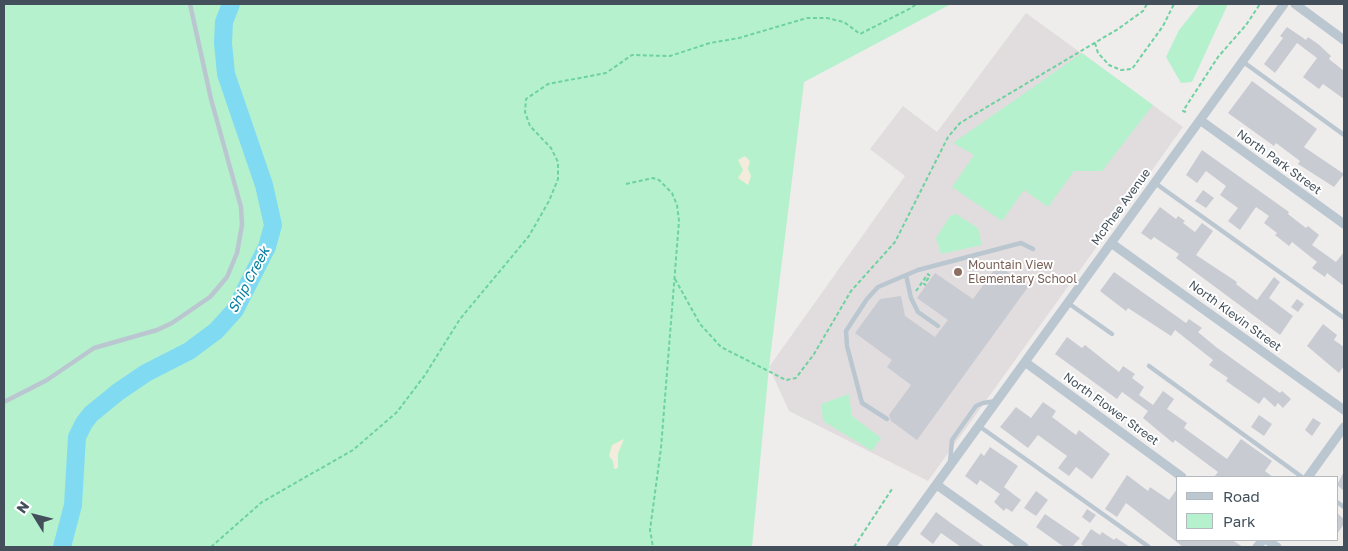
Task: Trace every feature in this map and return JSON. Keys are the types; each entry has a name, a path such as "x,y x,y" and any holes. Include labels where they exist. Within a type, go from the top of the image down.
{"street":[{"name":"McPhee Avenue","path":"892,547 1284,4"},
{"path":"1295,4 1344,40"},
{"name":"North Park Street","path":"1200,120 1344,224"},
{"name":"North Klevin Street","path":"1111,243 1344,410"},
{"name":"North Flower Street","path":"1025,362 1181,476"},
{"path":"1309,476 1344,427"},
{"path":"937,485 1024,547"}],"lane":[{"path":"4,402 47,380 94,348 157,330 172,323 210,297 227,277 237,253 242,225 241,207 211,99 190,4"},
{"path":"1242,61 1344,135"},
{"path":"1155,183 1344,318"},
{"path":"887,419 862,403 847,346 846,331 878,287 906,275 1020,243 1033,249"},
{"path":"906,275 911,298 918,312 938,326"},
{"path":"1068,303 1112,334"},
{"path":"1149,366 1301,476"},
{"path":"950,466 952,440 976,406 997,401"},
{"path":"979,426 1149,547"}],"path":[{"path":"211,547 262,502 353,450 398,412 426,375 460,319 528,236 549,201 558,179 558,162 551,148 530,126 525,112 526,98 548,84 606,73 632,55 670,56 710,43 738,38 807,18 827,18 844,22 860,34 916,4"},
{"path":"675,280 700,324 721,347 786,380 796,378 814,354 851,291 895,242 948,137 960,123 1095,42 1143,11 1147,4"},
{"path":"1095,42 1098,53 1108,66 1121,70 1132,69 1163,26 1174,4"},
{"path":"1186,112 1184,111 1218,57 1246,25 1260,4"},
{"path":"626,184 653,178 659,180 672,193 678,205 679,221 662,448 650,530 653,547"},
{"path":"911,298 928,274 930,276 924,284 926,285"},
{"path":"854,547 892,490"}],"shaded area":[{"name":"Mountain View Elementary School","path":"1026,13 1183,127 928,481 789,411 769,367 905,176 870,149 903,106 937,132"}],"green space":[{"path":"4,4 951,4 804,82 769,367 752,547 4,547"},
{"path":"1200,4 1228,4 1192,82 1181,83 1166,57 1179,30"},
{"path":"1082,53 1153,105 1102,171 1074,171 1048,207 1024,190 1002,221 952,187 974,155 953,143"},
{"path":"956,214 978,228 982,245 941,254 936,238 950,216"},
{"path":"849,394 852,416 881,438 872,451 823,421 821,404"}],"sand":[{"path":"745,156 750,161 748,169 751,176 748,185 738,178 743,170 738,160"},
{"path":"624,439 618,454 618,468 614,469 613,461 609,456 612,445"}],"building":[{"path":"1287,27 1306,40 1308,37 1318,44 1331,56 1329,59 1344,71 1344,99 1323,84 1319,89 1303,77 1317,58 1297,43 1275,73 1264,64 1283,38 1280,36"},
{"path":"1252,81 1317,129 1304,147 1344,174 1334,187 1298,164 1300,161 1276,143 1274,146 1228,113"},
{"path":"1202,150 1289,212 1288,214 1306,228 1308,226 1319,235 1312,245 1336,262 1344,252 1344,286 1327,273 1325,277 1312,268 1317,262 1292,242 1289,246 1275,235 1277,233 1264,223 1269,216 1256,207 1240,230 1228,221 1238,208 1220,195 1226,186 1206,171 1197,183 1186,175"},
{"path":"1203,190 1214,198 1206,208 1195,201"},
{"path":"1160,207 1176,219 1178,216 1185,221 1183,223 1195,232 1202,223 1213,231 1196,255 1237,282 1236,284 1257,300 1274,277 1280,282 1269,298 1293,316 1280,335 1176,258 1179,254 1154,237 1151,240 1141,233"},
{"path":"998,265 1028,287 917,440 891,421 889,415 911,385 887,367 892,360 855,333 880,299 901,296 905,316 935,337 948,320 917,298 935,273 973,299"},
{"path":"1114,272 1186,323 1189,319 1202,328 1198,332 1216,347 1291,399 1283,408 1278,403 1275,407 1264,397 1259,404 1226,381 1228,378 1209,365 1213,360 1175,330 1171,336 1128,308 1126,311 1100,291"},
{"path":"1297,299 1304,304 1298,312 1291,307"},
{"path":"1323,324 1337,335 1334,340 1344,347 1344,366 1339,373 1307,346"},
{"path":"1067,337 1082,348 1085,345 1119,372 1123,366 1135,374 1132,378 1144,387 1139,395 1153,405 1163,391 1174,399 1167,409 1187,423 1184,428 1227,459 1241,439 1272,461 1265,471 1272,476 1215,476 1218,472 1175,440 1173,443 1143,418 1148,411 1122,392 1117,399 1055,354"},
{"path":"1043,402 1056,411 1052,417 1076,435 1079,430 1110,454 1092,479 1076,467 1069,476 1058,468 1067,456 1038,435 1028,448 1000,427 1016,407 1031,418"},
{"path":"1259,415 1272,424 1264,436 1251,427"},
{"path":"1313,418 1321,423 1312,436 1305,430"},
{"path":"990,447 1018,466 1004,487 1021,500 1012,512 1006,508 1004,511 994,502 1000,494 980,480 977,485 965,476 981,453 984,456"},
{"path":"1344,471 1344,491 1338,486"},
{"path":"1127,475 1148,491 1150,487 1169,500 1176,490 1176,541 1234,541 1243,547 1183,547 1126,503 1117,517 1105,509"},
{"path":"1036,491 1048,500 1036,516 1024,508"},
{"path":"1087,509 1096,515 1090,523 1082,517"},
{"path":"936,512 985,547 961,547 941,533 933,544 920,534"},
{"path":"1045,514 1080,538 1072,547 1064,547 1036,527"},
{"path":"1338,514 1344,519 1344,524 1338,533"},
{"path":"1091,529 1100,535 1102,532 1114,540 1116,538 1130,547 1085,547 1081,544"}],"waterway":[{"name":"Ship Creek","path":"62,547 73,505 77,437 84,423 91,414 118,392 146,373 189,351 216,331 235,310 267,247 273,225 264,185 226,74 223,43 224,22 231,4"}],"place":[{"name":"Mountain View Elementary School","path":"958,272"}]}
